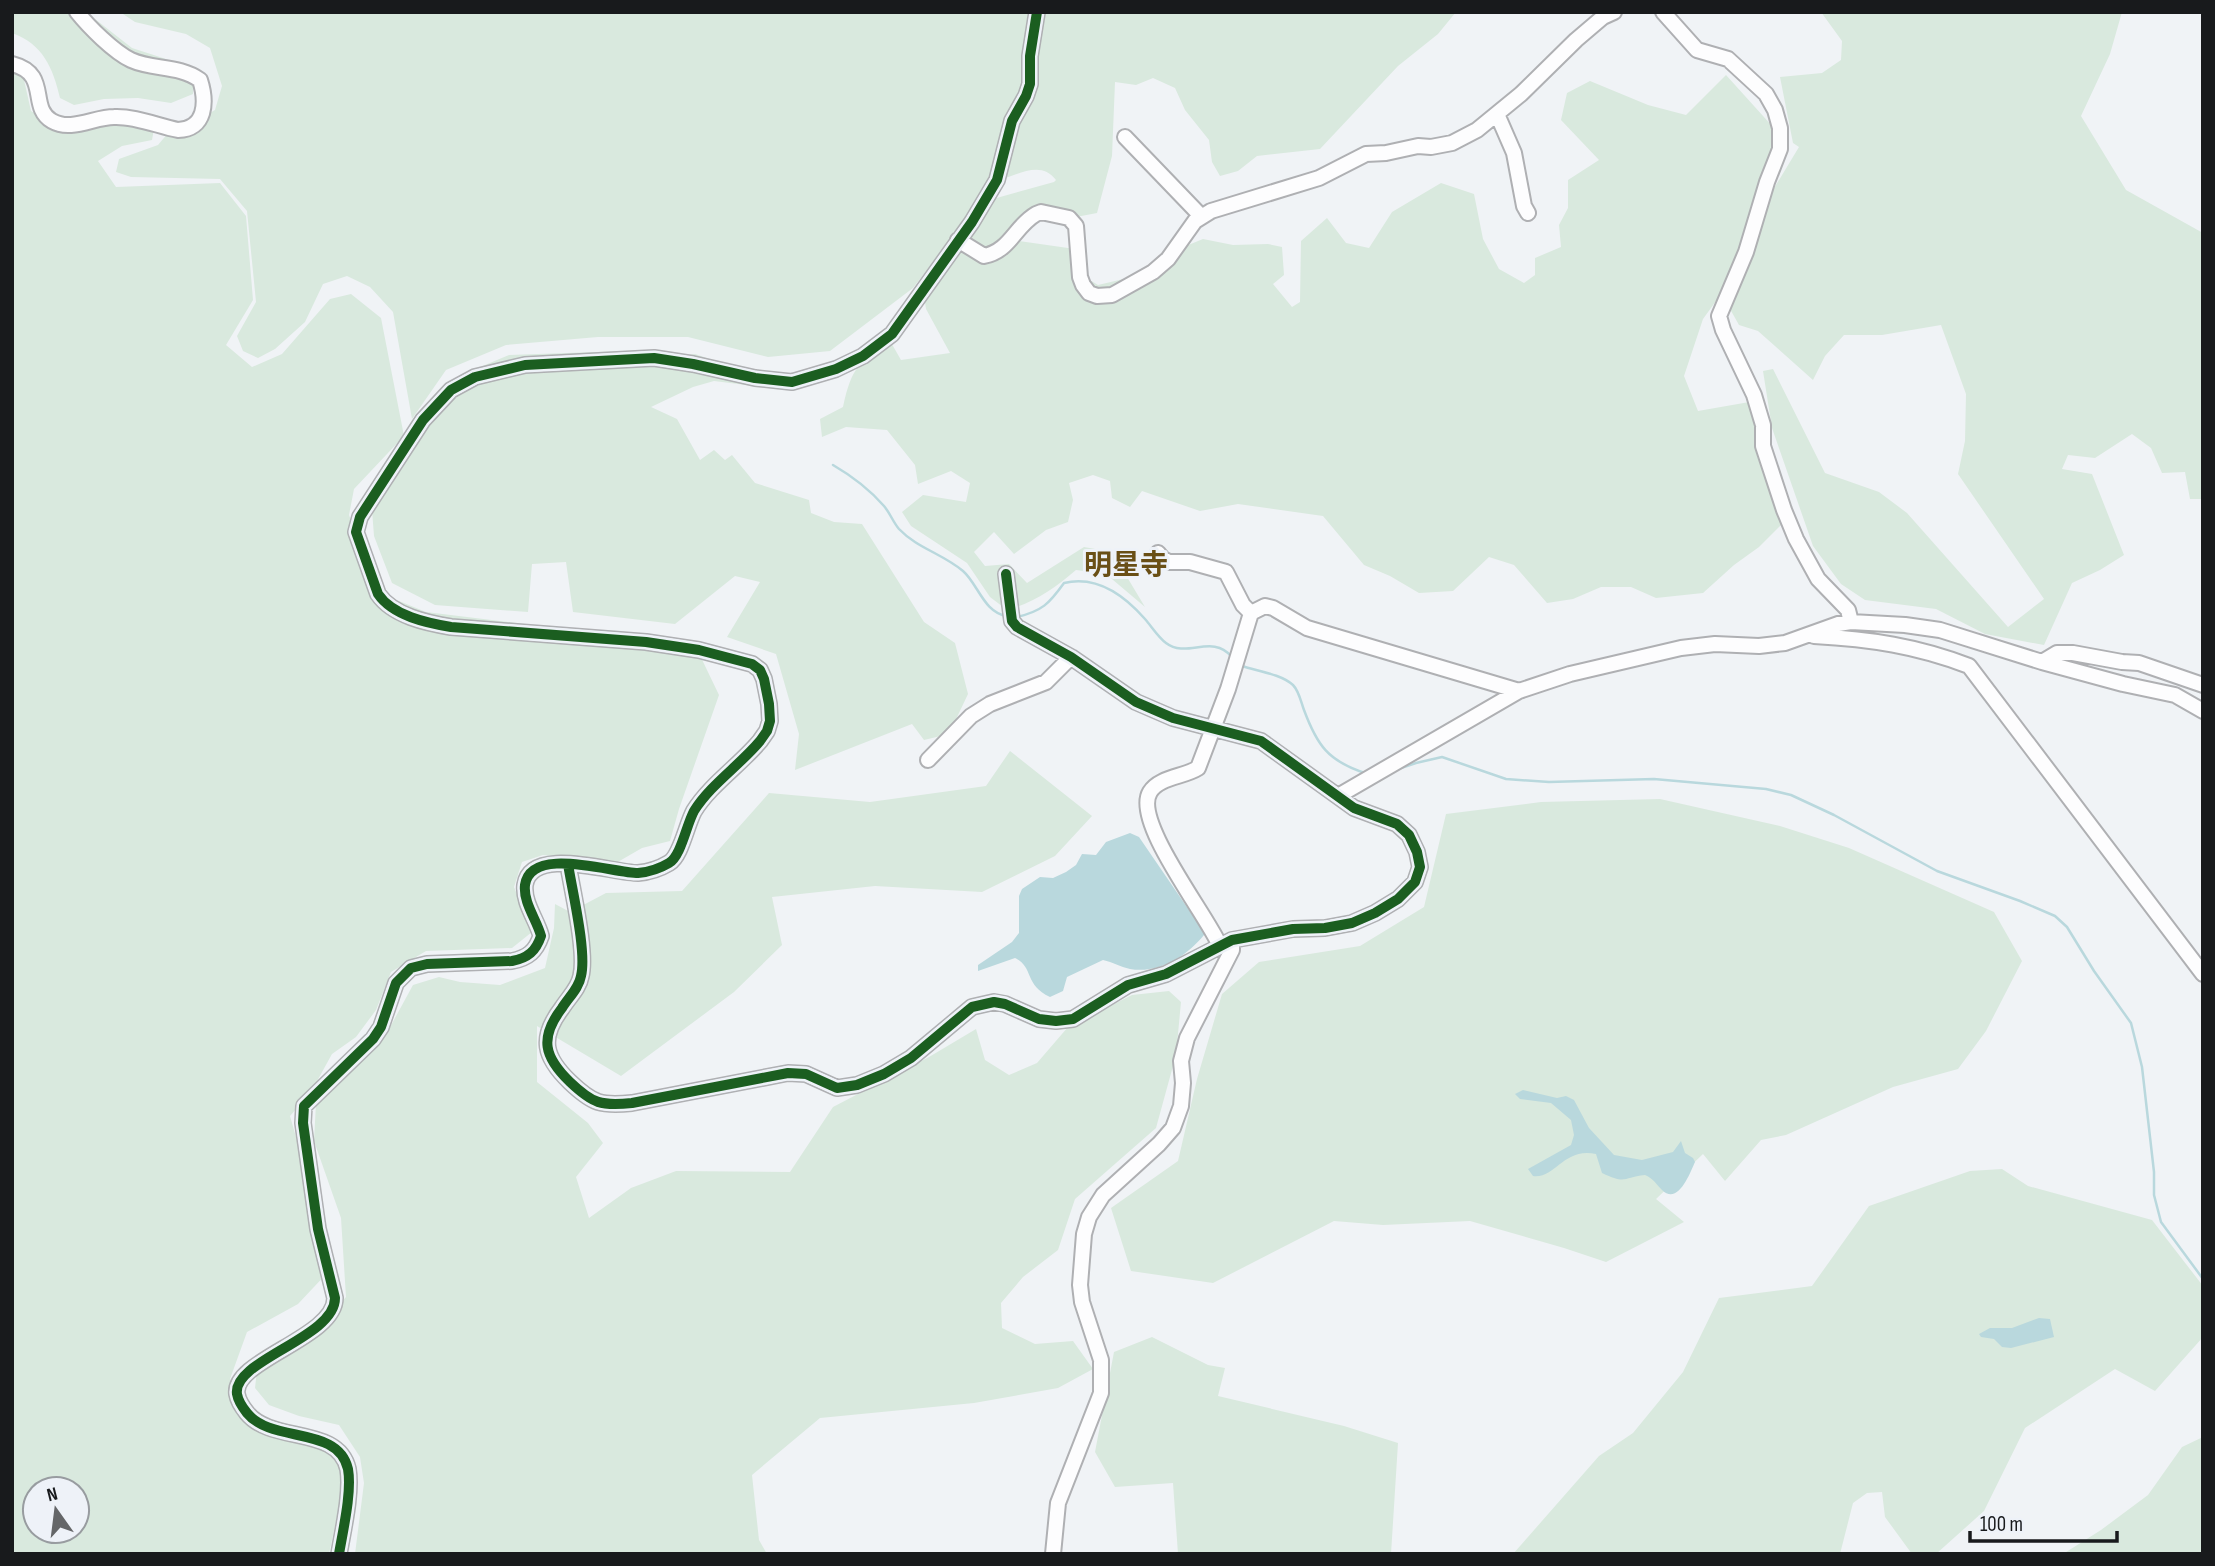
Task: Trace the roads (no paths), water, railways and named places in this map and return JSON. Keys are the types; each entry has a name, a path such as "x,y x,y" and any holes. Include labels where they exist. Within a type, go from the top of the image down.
{"street":[{"path":"12,64 27,69 33,75 38,85 42,111 47,118 62,126 115,117 178,130 188,130 198,123 204,100 200,80 180,71 132,61 77,12"},
{"path":"340,1554 348,1471 344,1456 333,1446 315,1439 268,1429 254,1422 242,1407 237,1394 238,1382 249,1371 318,1326 335,1306 318,1229 303,1123 304,1106 373,1039 381,1027 396,983 411,968 427,964 512,961 530,954 541,936 527,900 526,882 535,870 545,864 568,864 638,873 657,869 672,861 679,851 684,830 701,800 745,758 767,731 770,722 764,679 760,670 752,664 699,650 646,642 423,623 382,601 356,532 360,517 423,420 451,390 467,379 525,365 654,358 755,378 792,382 824,373 863,356 892,334 972,222 997,180 1012,121 1030,84 1030,56 1037,12"},
{"path":"1663,12 1697,50 1728,59 1752,80 1775,110 1780,128 1780,149 1766,182 1746,252 1719,316 1754,395 1763,425 1763,446 1784,510 1818,579 1848,610 1851,622"},
{"path":"958,240 984,256 1003,249 1036,214 1041,212 1069,218 1076,226 1083,285 1089,293 1112,295 1153,272 1168,259 1201,216 1211,211 1320,178 1366,154 1452,143 1477,130 1604,14"},
{"path":"1497,114 1514,153 1524,206 1528,213"},
{"path":"1125,137 1201,216"},
{"path":"1158,553 1169,562 1190,562 1226,572 1243,605 1251,613"},
{"path":"568,864 581,943 582,975 555,1020 546,1047 552,1063 580,1093 607,1106 788,1073 806,1074 837,1088 857,1085 884,1074 911,1058 972,1007 994,1002 1005,1003 1039,1020 1073,1018 1128,985 1166,974 1226,943 1293,929 1325,928 1352,923 1398,899 1415,882 1419,867 1417,852 1409,835 1397,824 1369,816 1354,808 1261,741 1173,718 1136,702 1070,657 1017,627 1012,621 1006,574"},
{"path":"1053,1554 1058,1503 1101,1393 1101,1360 1082,1302 1080,1285 1084,1234 1089,1217 1103,1195 1159,1144 1172,1128 1181,1106 1181,1061 1187,1038 1232,950 1214,931 1167,858 1153,828 1146,801 1151,790 1159,783 1198,768 1228,689 1251,613 1265,606 1307,628 1519,691"},
{"path":"1338,796 1519,691 1570,674 1681,648 1729,643 1759,646 1785,643 1851,622 1940,630 2042,662 2175,695 2203,711"},
{"path":"1809,635 1902,645 1933,652 1969,666 2203,974"},
{"path":"2042,662 2057,653 2073,653 2139,663 2203,685"},
{"path":"928,760 971,716 990,704 1045,682 1070,657"}],"water":[{"path":"1130,833 1139,837 1204,932 1189,950 1172,962 1151,969 1130,969 1103,960 1067,977 1063,991 1050,997 1036,987 1025,966 1015,958 978,971 978,965 1012,942 1019,933 1019,896 1022,889 1040,877 1053,878 1066,872 1076,865 1082,854 1096,855 1106,842"},
{"path":"1523,1090 1557,1098 1566,1096 1574,1100 1589,1128 1614,1155 1642,1160 1673,1152 1681,1141 1685,1153 1695,1162 1687,1180 1678,1191 1668,1194 1645,1175 1621,1179 1610,1177 1602,1173 1596,1154 1585,1153 1575,1155 1548,1173 1533,1176 1528,1169 1571,1145 1574,1135 1571,1120 1551,1103 1520,1099 1515,1094"},
{"path":"2039,1318 2050,1319 2054,1337 2011,1348 2002,1347 1994,1339 1981,1337 1979,1334 1990,1328 2012,1328"}],"waterway":[{"path":"833,465 873,494 906,536 963,571 987,604 999,614 1007,616"},
{"path":"1017,617 1044,606 1064,583 1088,582 1109,589 1128,602 1166,643 1182,649 1216,647 1232,657"},
{"path":"1242,666 1276,675 1293,685 1319,742 1333,757 1365,773"},
{"path":"1395,770 1442,757 1506,779 1549,782 1654,779 1766,789 1791,795 1834,815 1937,871 2055,916 2067,927 2131,1023 2142,1067 2154,1172 2154,1195 2161,1222 2203,1279"}],"district":[{"name":"明星寺","path":"1126,564"}]}
